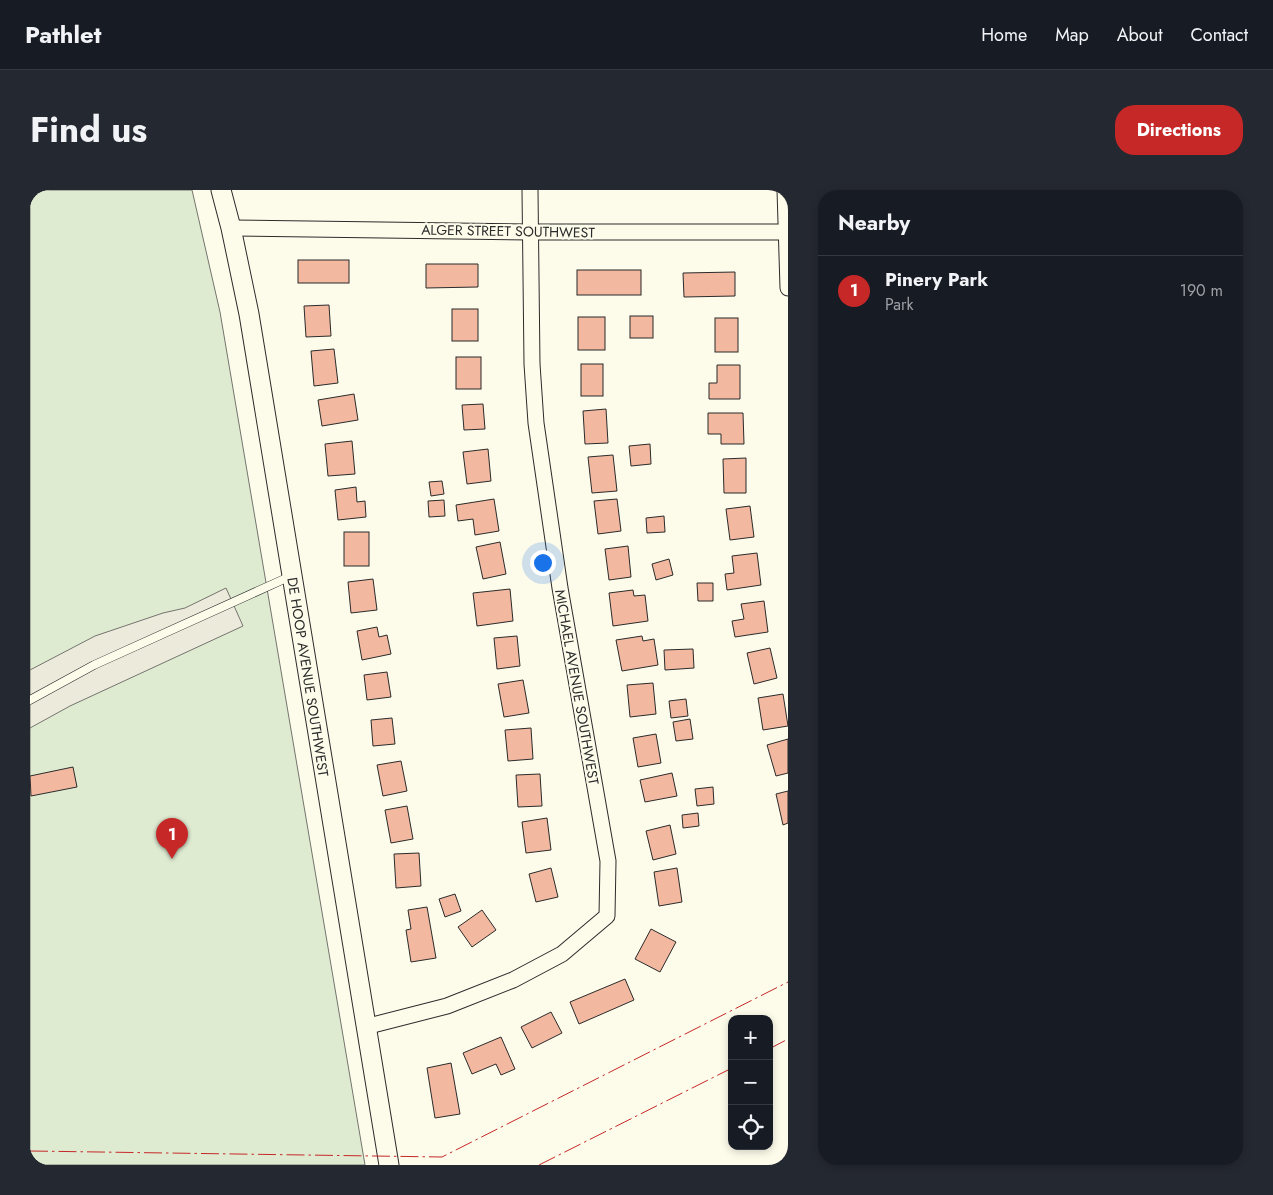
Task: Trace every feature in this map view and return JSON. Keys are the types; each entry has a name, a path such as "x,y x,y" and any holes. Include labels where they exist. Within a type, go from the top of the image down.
{"street":[{"name":"DE HOOP AVENUE SOUTHWEST","path":"221,190 249,314 389,1165"},
{"name":"MICHAEL AVENUE SOUTHWEST","path":"365,1027 447,1006 513,980 562,954 607,916 608,861 560,588 536,423 532,364 530,190"},
{"path":"785,190 788,288"},
{"name":"ALGER STREET SOUTHWEST","path":"231,228 531,232 786,232"}],"lane":[{"path":"30,700 94,665 291,576"}],"green space":[{"path":"30,190 192,190 220,312 365,1165 30,1165"}],"shaded area":[{"path":"226,588 243,626 70,706 30,728 30,670 95,636 163,613 185,608"}],"building":[{"path":"298,260 349,260 349,283 298,283"},
{"path":"426,264 478,264 478,287 426,288"},
{"path":"577,270 641,270 641,295 577,295"},
{"path":"735,272 735,296 684,297 683,273"},
{"path":"329,305 331,336 306,337 304,306"},
{"path":"452,309 478,309 478,341 452,341"},
{"path":"630,316 653,316 653,338 630,338"},
{"path":"578,317 605,317 605,350 578,350"},
{"path":"715,318 738,318 738,352 715,352"},
{"path":"334,349 338,383 314,386 311,351"},
{"path":"456,357 481,357 481,389 456,389"},
{"path":"581,364 603,364 603,396 581,396"},
{"path":"717,365 740,365 740,399 709,399 709,383 717,383"},
{"path":"354,394 358,420 322,426 318,400"},
{"path":"483,404 485,429 464,430 462,405"},
{"path":"606,409 608,443 585,444 583,411"},
{"path":"708,413 743,413 744,444 721,444 721,434 708,434"},
{"path":"352,441 355,474 328,476 325,444"},
{"path":"650,444 651,464 631,466 629,446"},
{"path":"488,449 491,481 467,484 463,452"},
{"path":"613,455 617,491 592,493 588,457"},
{"path":"746,458 746,493 724,493 723,459"},
{"path":"442,481 444,494 431,496 429,482"},
{"path":"356,487 357,502 365,501 366,517 338,520 335,490"},
{"path":"494,499 499,531 475,535 473,519 458,521 456,505"},
{"path":"617,499 621,531 598,534 594,501"},
{"path":"444,500 445,516 429,517 428,501"},
{"path":"750,506 754,537 730,540 726,509"},
{"path":"664,516 665,532 647,533 646,518"},
{"path":"344,532 369,532 369,566 344,566"},
{"path":"500,542 506,574 483,579 476,547"},
{"path":"628,546 631,577 609,580 605,549"},
{"path":"757,553 761,585 727,590 725,574 734,573 732,556"},
{"path":"669,559 673,575 656,580 652,564"},
{"path":"373,579 377,610 351,613 348,582"},
{"path":"697,583 713,583 713,601 698,601"},
{"path":"510,589 513,621 477,626 473,593"},
{"path":"633,590 634,596 645,595 648,621 613,626 609,593"},
{"path":"764,601 768,632 735,637 732,621 744,619 741,604"},
{"path":"377,627 379,637 387,635 391,654 362,660 357,631"},
{"path":"517,636 520,666 497,669 494,638"},
{"path":"642,636 643,641 654,639 658,665 622,671 616,640"},
{"path":"770,648 777,678 754,684 747,653"},
{"path":"693,649 694,668 665,670 664,650"},
{"path":"387,672 391,697 367,700 364,675"},
{"path":"523,680 529,713 504,717 498,684"},
{"path":"653,683 656,714 630,717 627,685"},
{"path":"783,694 788,726 763,730 758,698"},
{"path":"686,699 688,716 671,718 669,701"},
{"path":"392,718 395,744 373,746 371,720"},
{"path":"690,719 693,739 676,741 673,722"},
{"path":"531,728 533,759 508,761 505,730"},
{"path":"656,734 661,763 638,767 633,738"},
{"path":"788,739 788,773 776,776 767,745"},
{"path":"401,761 407,791 383,796 377,765"},
{"path":"73,767 77,787 31,796 30,776"},
{"path":"672,773 677,796 645,802 640,780"},
{"path":"540,774 542,806 518,807 516,775"},
{"path":"713,787 714,804 697,806 695,789"},
{"path":"788,791 788,823 783,825 776,794"},
{"path":"407,806 413,839 391,843 385,810"},
{"path":"698,813 699,826 683,828 682,815"},
{"path":"547,818 551,850 526,853 522,822"},
{"path":"670,825 676,854 653,860 646,831"},
{"path":"419,853 421,886 396,888 394,854"},
{"path":"551,868 558,897 536,902 529,874"},
{"path":"677,868 682,902 659,906 654,872"},
{"path":"455,894 461,911 445,917 439,899"},
{"path":"427,907 436,958 411,962 406,930 411,929 408,910"},
{"path":"482,910 496,930 472,947 458,927"},
{"path":"651,929 676,942 660,972 635,959"},
{"path":"625,979 634,1000 579,1024 570,1002"},
{"path":"551,1012 562,1033 532,1048 521,1027"},
{"path":"501,1037 515,1069 501,1075 496,1064 472,1074 463,1053"},
{"path":"451,1063 460,1114 435,1118 427,1068"}],"power":[{"path":"30,1151 442,1157 788,982"},
{"path":"773,1047 788,1039"},
{"path":"539,1165 728,1070"}],"place":[{"name":"Pinery Park","path":"172,859"}]}
